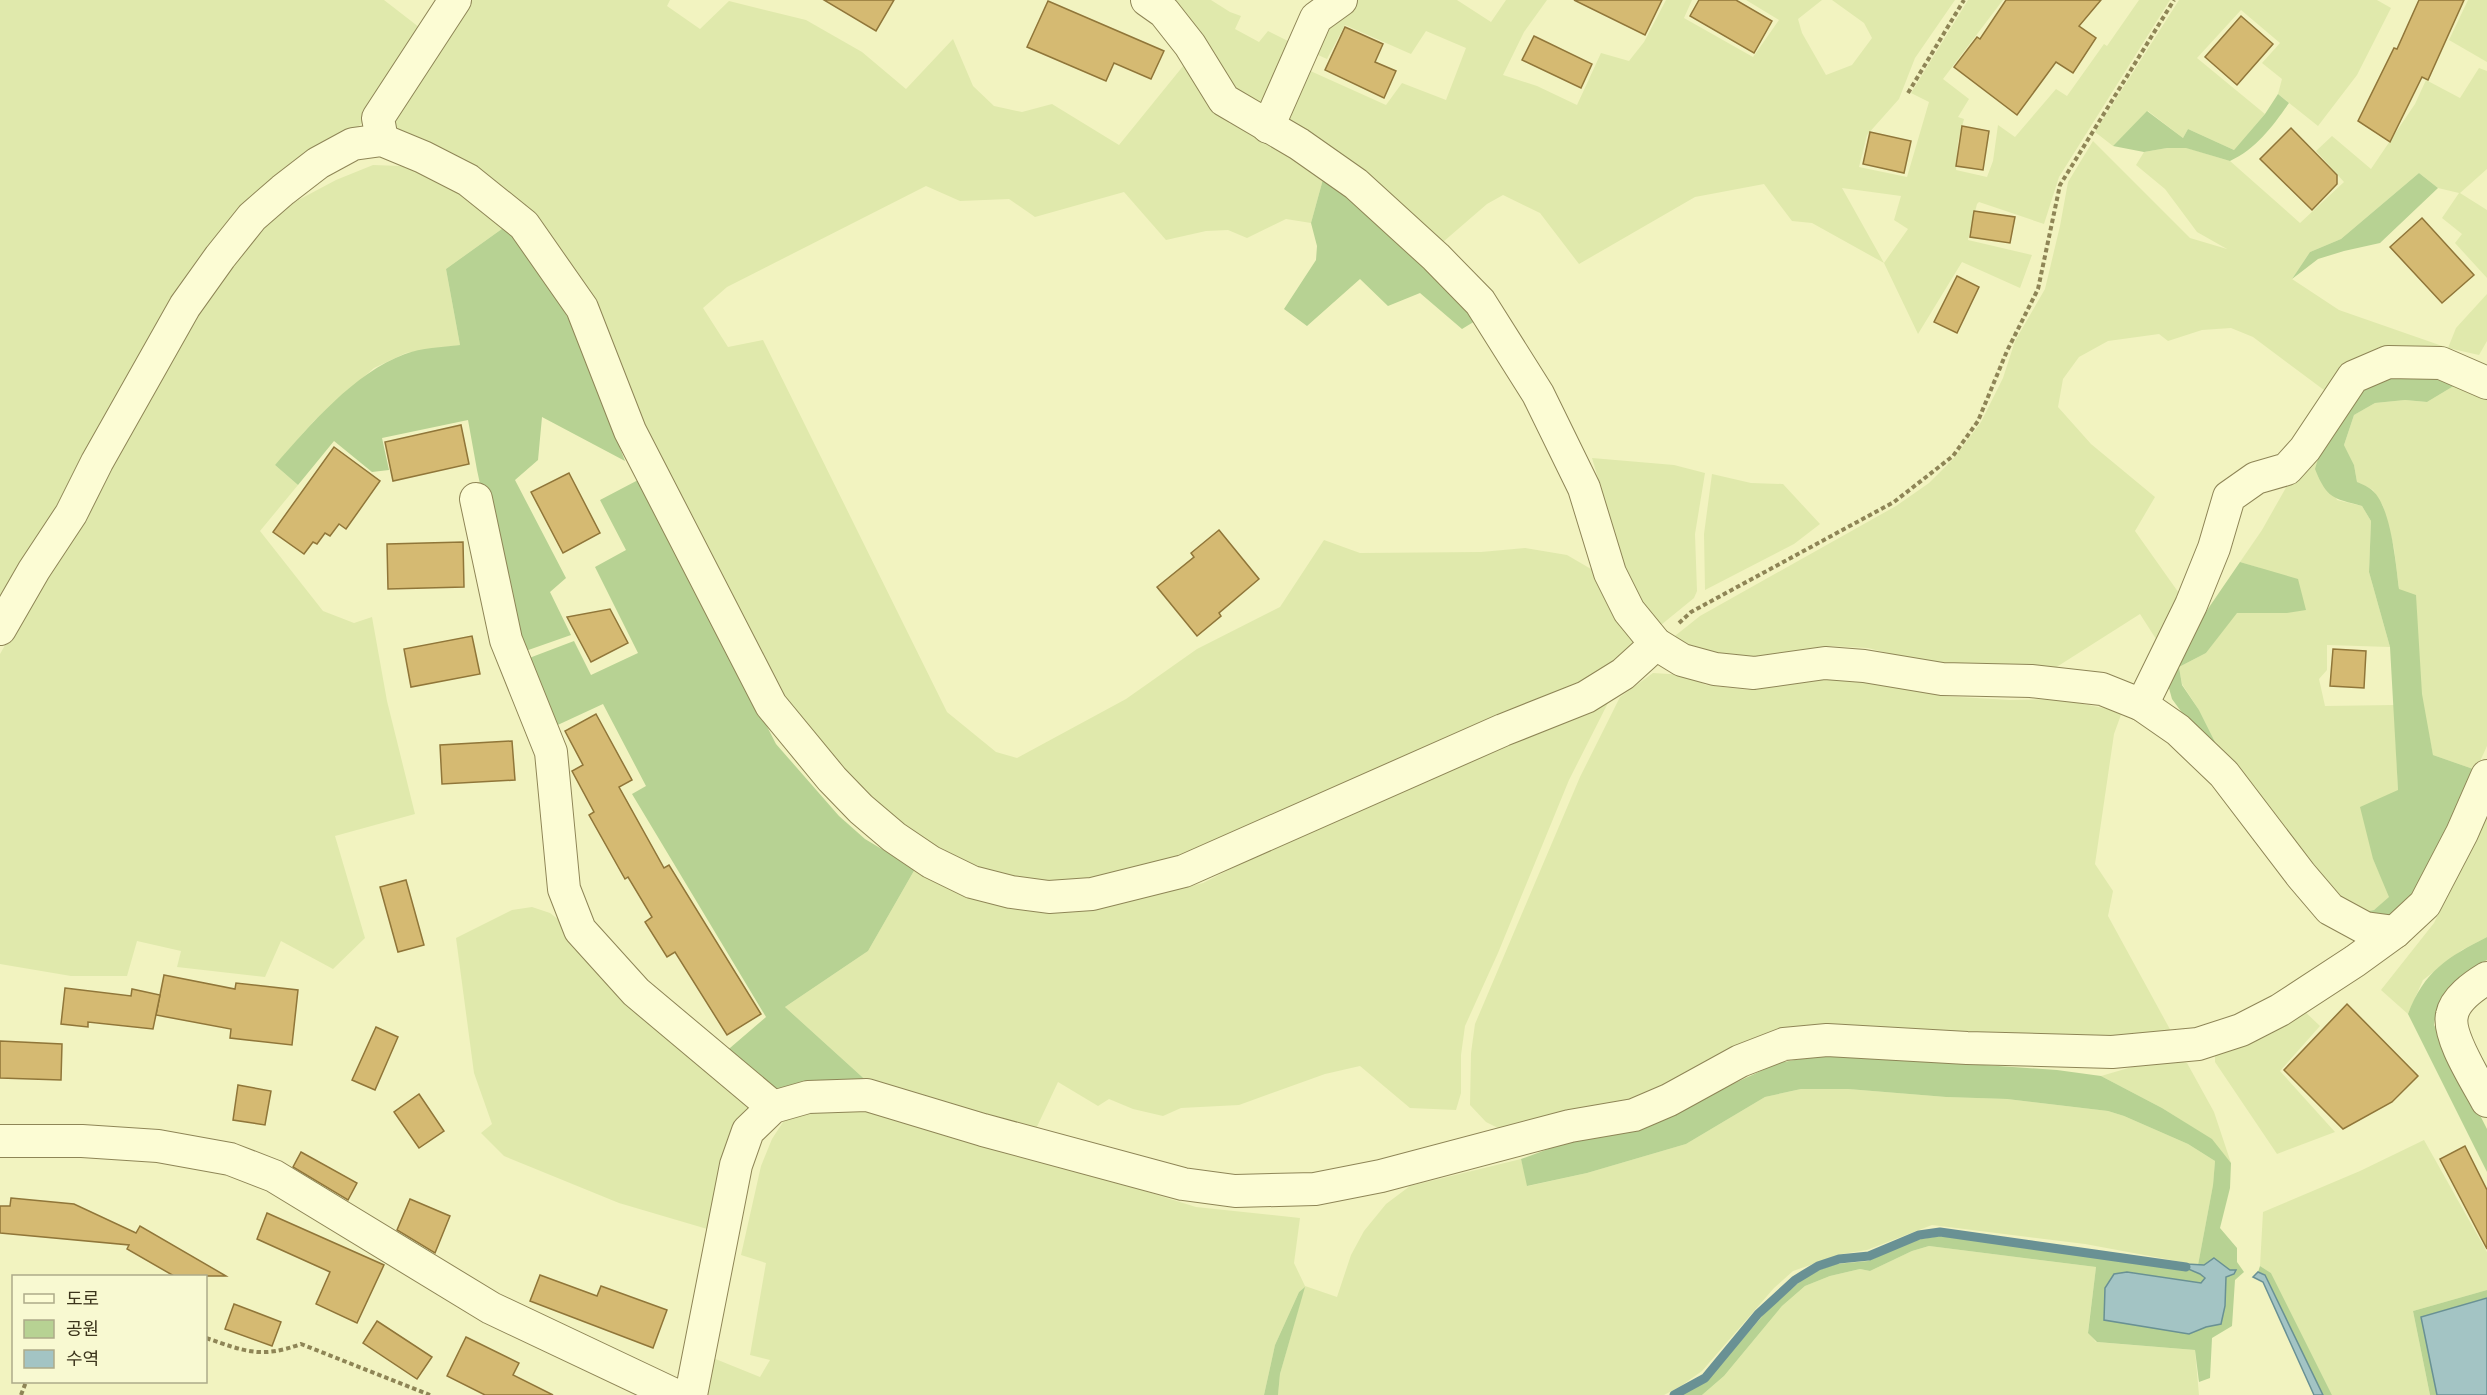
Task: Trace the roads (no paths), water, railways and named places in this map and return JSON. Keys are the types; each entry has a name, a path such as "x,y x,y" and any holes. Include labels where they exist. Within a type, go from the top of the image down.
{"street":[{"path":"382,140 378,118 455,0"},
{"path":"1147,0 1164,12 1190,45 1224,100 1299,144 1356,183 1436,257 1480,302 1538,394 1584,488 1610,573 1629,611 1656,644 1682,660 1715,669 1754,673 1825,663 1864,666 1942,679 2031,681 2102,689 2142,705 2178,730 2224,774 2301,875 2331,909 2365,928 2395,932"},
{"path":"1268,127 1316,18 1341,0"},
{"path":"0,629 34,570 71,514 184,306 220,257 252,217 318,163 353,144 382,140 423,157 468,180 524,225 582,308 630,431 771,705 832,779 861,809 894,837 931,862 972,882 1011,892 1049,897 1092,894 1184,871 1503,730 1586,697 1623,674 1656,644"},
{"path":"2142,705 2192,605 2214,548 2229,497 2256,478 2287,469 2305,449 2353,377 2388,362 2441,363 2487,383"},
{"path":"476,499 506,640 551,752 564,889 580,930 636,992 773,1107"},
{"path":"691,1395 736,1165 748,1131 773,1107 808,1097 867,1095 983,1130 1184,1184 1235,1191 1315,1189 1381,1176 1570,1126 1634,1115 1669,1100 1740,1061 1784,1044 1827,1040 1967,1048 2112,1052 2198,1044 2241,1030 2280,1010 2355,962 2395,932 2425,904 2462,833 2487,776"},
{"path":"2487,978 2464,995 2452,1015 2455,1039 2487,1101"},
{"path":"0,1141 82,1141 158,1146 230,1159 274,1176 491,1308 675,1395"}],"water":[{"path":"2214,1258 2230,1270 2236,1270 2234,1274 2226,1277 2225,1306 2221,1324 2189,1334 2104,1320 2105,1288 2114,1274 2127,1272 2201,1283 2205,1278 2186,1268 2187,1264 2204,1265"},
{"path":"2258,1272 2265,1275 2323,1395 2314,1395 2263,1282 2253,1277"},
{"path":"2487,1298 2487,1395 2437,1395 2421,1317"}],"waterway":[{"path":"1674,1395 1705,1378 1758,1314 1795,1280 1818,1266 1839,1259 1869,1256 1919,1235 1940,1232 2186,1267"}]}
